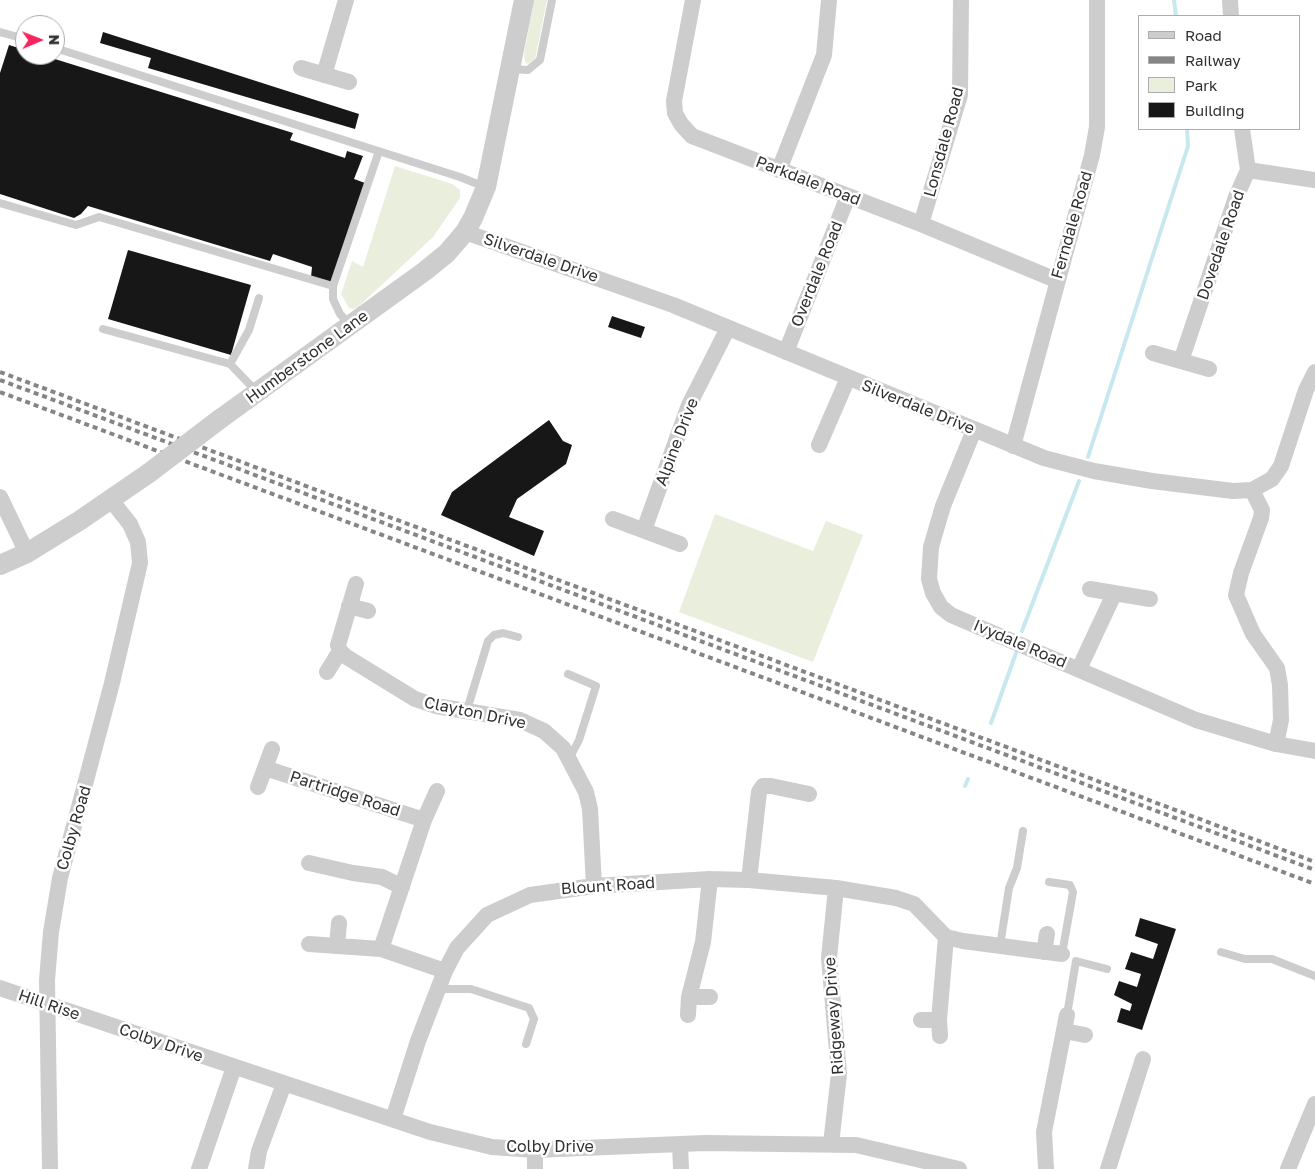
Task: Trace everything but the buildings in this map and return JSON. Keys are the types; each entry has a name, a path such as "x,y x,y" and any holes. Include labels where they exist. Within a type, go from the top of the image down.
{"street":[{"path":"324,74 346,0"},
{"name":"Humberstone Lane","path":"0,565 27,552 112,500 447,253 473,218 486,187 524,0"},
{"name":"Parkdale Road","path":"693,0 674,101 675,113 681,124 692,136 922,224 1056,280"},
{"path":"779,170 824,55 829,0"},
{"name":"Lonsdale Road","path":"922,224 960,96 961,0"},
{"name":"Ferndale Road","path":"1013,446 1056,280 1092,154 1097,127 1097,0"},
{"path":"1230,0 1231,15"},
{"path":"301,68 349,82"},
{"name":"Dovedale Road","path":"1181,361 1236,197 1248,170 1242,130"},
{"path":"1248,170 1315,180"},
{"name":"Overdale Road","path":"786,352 848,196"},
{"name":"Silverdale Drive","path":"464,232 624,287 1044,458 1094,471 1212,490 1252,490"},
{"name":"Alpine Drive","path":"644,530 689,405 728,328"},
{"path":"1153,353 1209,369"},
{"path":"1276,744 1281,720 1280,685 1277,668 1253,634 1236,595 1241,573 1261,518 1262,510 1252,490 1272,479 1281,466 1309,382 1315,372"},
{"path":"819,444 848,378"},
{"name":"Ivydale Road","path":"974,430 943,506 932,547 929,579 933,594 940,607 951,615 1196,720 1276,744 1315,751"},
{"path":"0,497 27,552"},
{"name":"Colby Road","path":"50,1169 48,1005 51,932 60,878 92,765 140,563 135,536 130,524 112,500"},
{"path":"613,519 680,544"},
{"path":"327,672 340,651 338,645 340,633 356,584"},
{"path":"1090,589 1150,599"},
{"path":"1079,669 1114,594"},
{"path":"349,606 368,611"},
{"name":"Clayton Drive","path":"340,651 393,688 414,699 436,706 520,720 544,731 563,748 586,792 590,809 594,886"},
{"path":"258,787 272,749"},
{"name":"Partridge Road","path":"265,768 424,820"},
{"path":"750,880 759,792 763,786 809,794"},
{"path":"380,949 424,820 437,791"},
{"path":"309,863 353,873 382,877 402,886"},
{"path":"688,1015 689,997 704,942 710,879"},
{"name":"Blount Road","path":"393,1119 438,989 456,948 487,915 530,894 594,886 710,879 750,880 836,888 896,898 914,904 946,937"},
{"name":"Ridgeway Drive","path":"831,1144 839,1074 829,958 836,888"},
{"path":"337,946 339,923"},
{"path":"1044,952 1047,934"},
{"path":"921,1020 939,1028 946,937 1062,954"},
{"path":"309,944 380,949 445,971"},
{"name":"Hill Rise","path":"0,988 98,1021"},
{"path":"689,997 710,997"},
{"path":"1046,1169 1044,1132 1067,1015"},
{"name":"Colby Drive","path":"98,1021 448,1137 492,1147 535,1150 680,1144 856,1145 921,1164 959,1169"},
{"path":"1064,1031 1085,1035"},
{"path":"1108,1169 1143,1059"},
{"path":"199,1169 234,1067"},
{"path":"256,1169 259,1151 284,1084"},
{"path":"1288,1169 1315,1104"},
{"path":"680,1144 681,1169"},
{"path":"535,1150 535,1169"}],"lane":[{"path":"510,69 528,70 540,60 552,0"},
{"path":"0,32 15,36"},
{"path":"65,51 460,176 486,187"},
{"path":"350,326 340,314 334,299 334,286 379,151"},
{"path":"0,203 76,225 99,217 334,286"},
{"path":"230,364 249,330 259,298"},
{"path":"103,329 230,364 258,392"},
{"path":"467,710 488,641 494,635 503,633 518,637"},
{"path":"568,674 596,686 579,740 569,759"},
{"path":"1000,946 1009,888 1017,868 1023,831"},
{"path":"1050,882 1070,885 1073,892 1062,954"},
{"path":"1221,952 1245,959 1272,959 1315,976"},
{"path":"1067,1015 1076,961 1107,969"},
{"path":"438,989 471,988 530,1008 534,1019 526,1044"}],"green space":[{"path":"534,0 547,0 535,59 528,64 525,62 524,54"},
{"path":"395,166 452,184 460,190 460,198 433,237 358,307 349,308 341,294 352,261 363,267"},
{"path":"715,514 813,551 826,521 863,535 813,662 679,612"}],"waterway":[{"path":"1174,0 1176,15"},
{"path":"1088,457 1188,146 1187,130"},
{"path":"1022,631 1079,481"},
{"path":"991,723 1016,653"},
{"path":"965,786 968,779"}],"railway":[{"path":"0,372 1315,862"},
{"path":"0,380 1315,870"},
{"path":"0,392 1315,884"}]}
